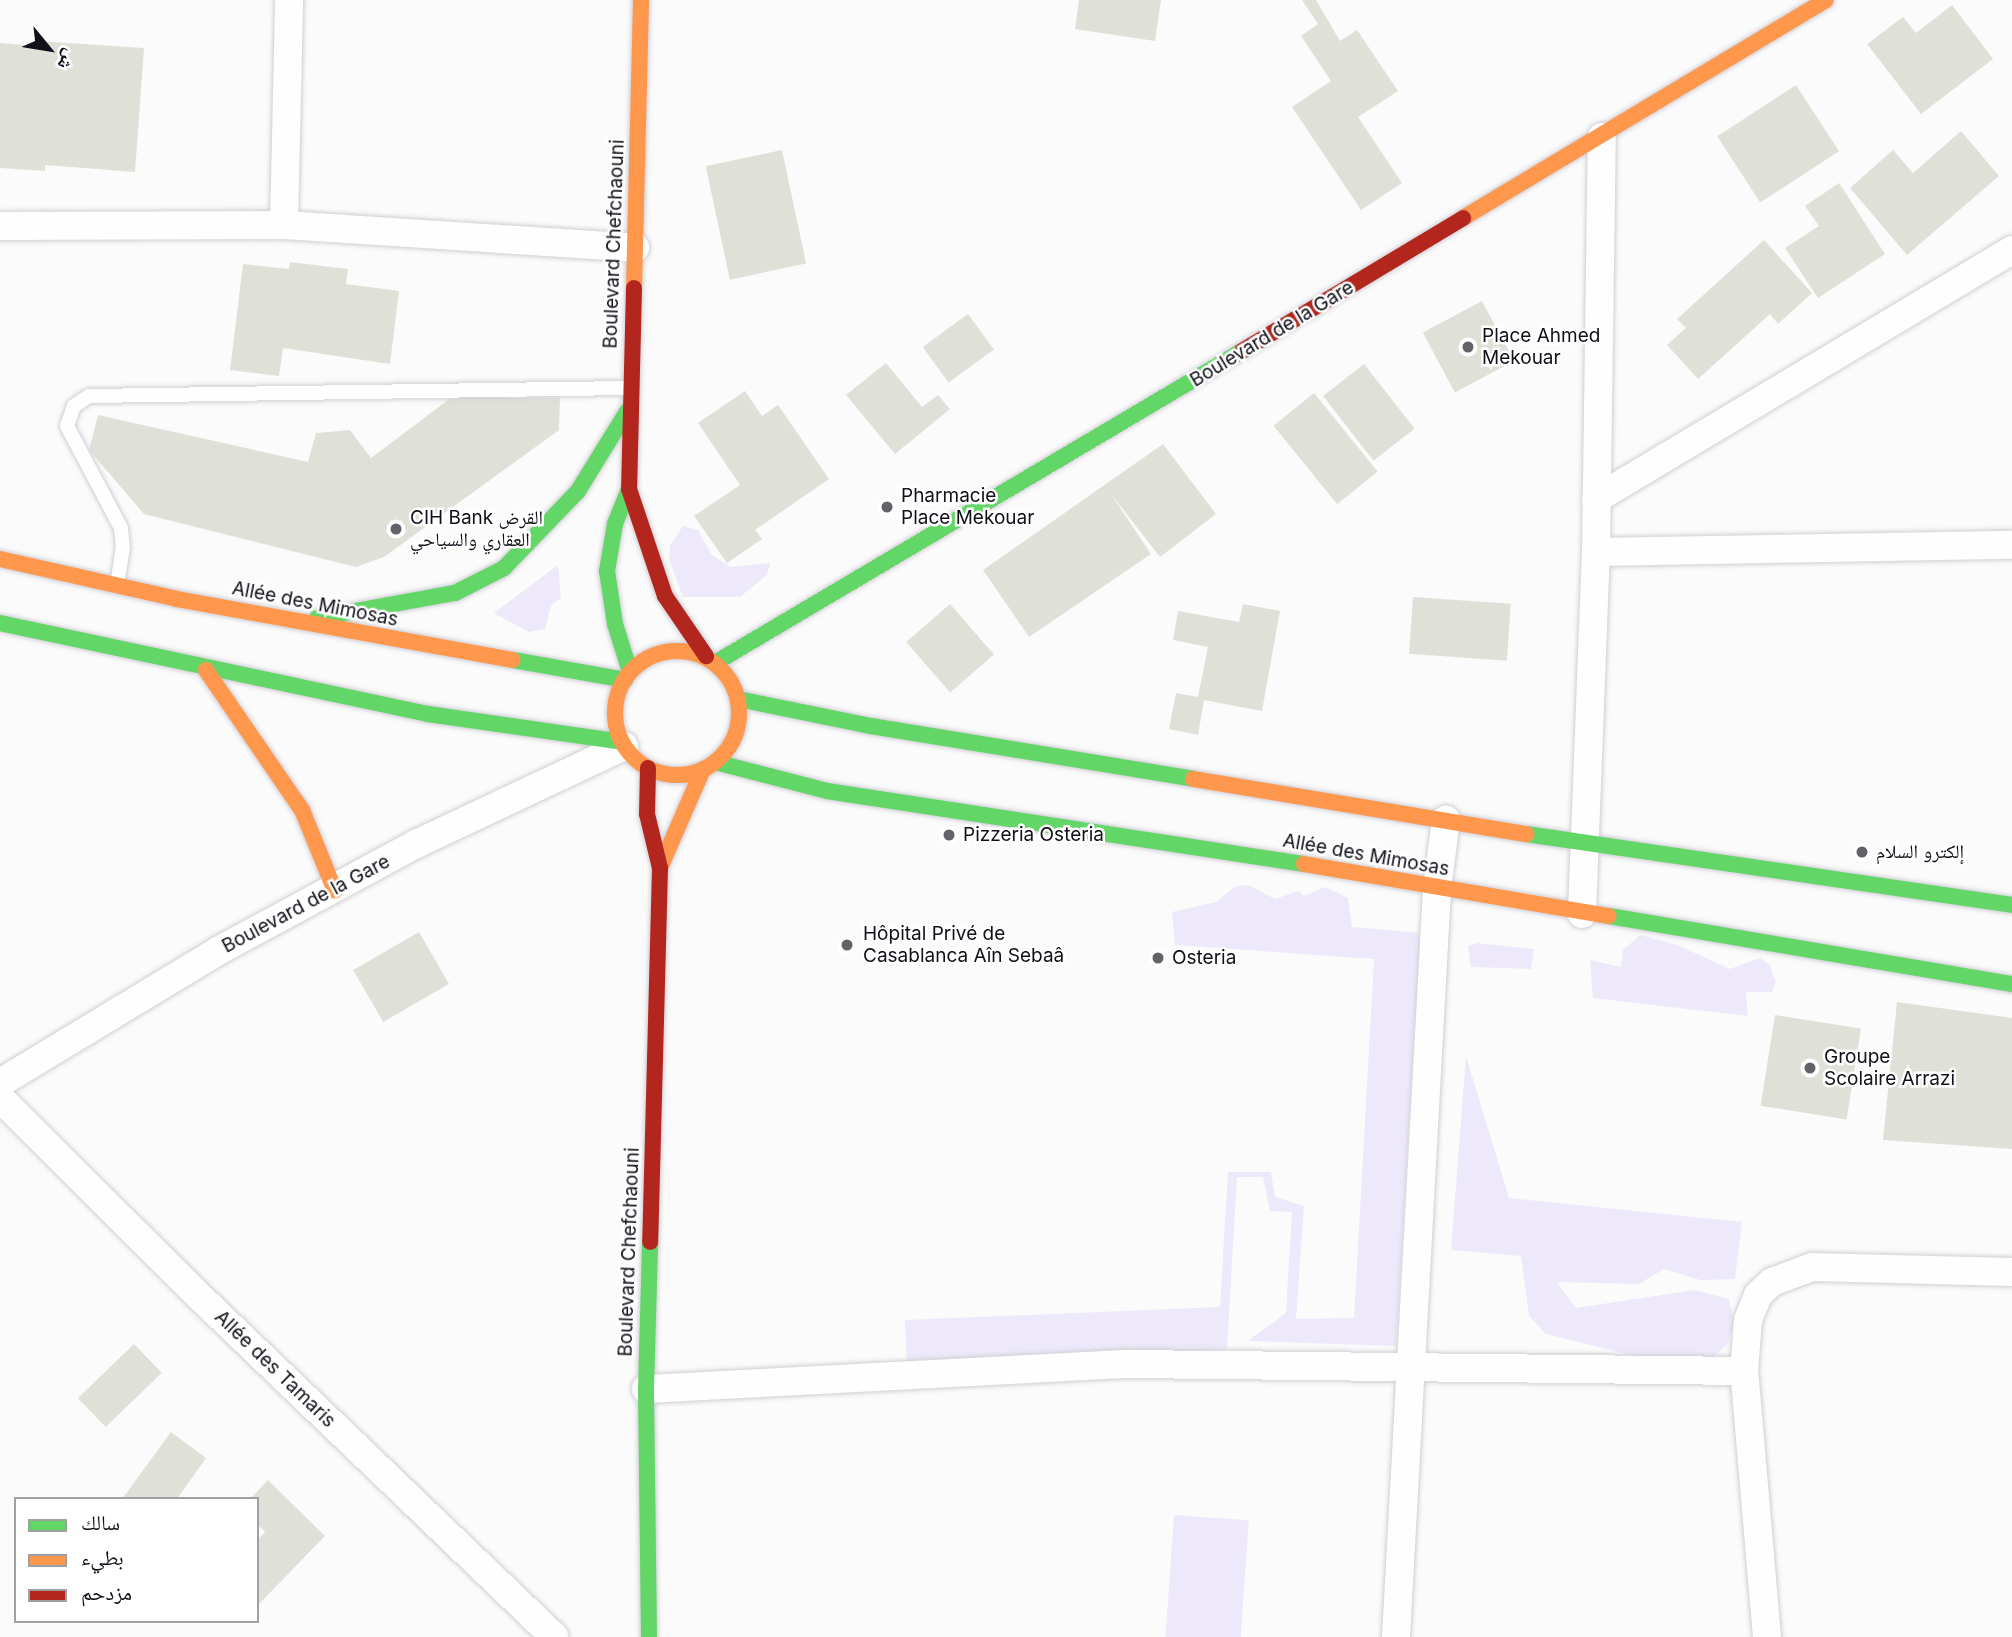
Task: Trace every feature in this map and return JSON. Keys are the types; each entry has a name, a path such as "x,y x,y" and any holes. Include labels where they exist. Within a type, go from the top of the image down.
{"main road":[{"name":"Boulevard Chefchaouni","path":"642,0 629,408 629,489 665,596 710,659"},
{"name":"Boulevard de la Gare","path":"710,659 1602,137 1826,0"},
{"path":"299,622 455,593 504,568 578,491 629,408"},
{"name":"Boulevard Chefchaouni","path":"628,676 617,635 607,570 615,524 629,489"},
{"name":"Allée des Mimosas","path":"0,559 117,587 299,622 628,676"},
{"path":"0,623 206,670 441,716 623,744"},
{"path":"685,650 710,659 730,678 738,699 736,734 709,766 685,775 648,768 623,744 615,711 628,676 663,652 685,650"},
{"path":"206,670 302,810 335,891"},
{"path":"738,699 871,726 1584,843 2012,905"},
{"name":"Boulevard Chefchaouni","path":"660,868 709,766"},
{"name":"Allée des Mimosas","path":"709,766 827,791 1218,850 1582,914 2012,984"},
{"name":"Boulevard Chefchaouni","path":"648,768 647,814 660,868 646,1389 649,1637"}],"street":[{"path":"284,225 289,0"},
{"path":"1582,914 1597,552 1602,137"},
{"path":"0,226 284,225 635,248"},
{"path":"1596,499 2012,250"},
{"path":"1597,552 2012,545"},
{"name":"Boulevard de la Gare","path":"0,1083 218,951 335,891 460,820 623,744"},
{"path":"1396,1637 1414,1366 1437,889 1446,820"},
{"name":"Allée des Tamaris","path":"0,1098 202,1300 554,1637"},
{"path":"1767,1637 1744,1371 1748,1320 1758,1295 1793,1271 1812,1267 2012,1272"},
{"path":"646,1389 1075,1365 1744,1371"}],"lane":[{"path":"117,587 122,567 121,528 67,426 74,406 89,396 630,388"}],"shaded area":[{"path":"683,526 698,530 711,554 730,567 770,563 767,575 740,597 683,597 669,559 670,545"},
{"path":"558,565 561,598 551,605 545,629 529,632 494,613"},
{"path":"1248,885 1275,899 1298,891 1304,896 1325,887 1348,898 1352,927 1420,933 1396,1346 1248,1341 1286,1313 1292,1212 1270,1211 1263,1177 1237,1177 1227,1349 907,1364 905,1320 1220,1307 1228,1172 1271,1172 1275,1197 1304,1206 1296,1319 1354,1318 1374,959 1175,945 1172,912 1216,902 1236,886"},
{"path":"1640,935 1675,944 1730,969 1760,958 1769,964 1776,981 1772,992 1746,992 1748,1016 1593,998 1590,960 1621,967 1623,950"},
{"path":"1477,943 1534,949 1531,969 1471,967 1468,946"},
{"path":"1466,1056 1509,1198 1742,1222 1735,1279 1700,1280 1664,1269 1639,1284 1557,1282 1576,1308 1695,1290 1729,1299 1734,1323 1727,1345 1712,1357 1639,1357 1546,1334 1529,1316 1521,1256 1451,1250"},
{"path":"1174,1515 1249,1520 1241,1637 1165,1637"}],"building":[{"path":"1079,0 1161,0 1155,41 1075,29"},
{"path":"1302,0 1316,0 1340,41 1357,30 1398,91 1358,117 1402,183 1361,210 1292,107 1331,81 1301,36 1318,24"},
{"path":"1952,5 1993,59 1921,114 1867,44 1903,17 1916,33"},
{"path":"38,41 144,48 135,172 45,165 45,171 0,168 0,43 37,46"},
{"path":"1796,85 1839,151 1760,202 1717,136"},
{"path":"1961,131 1999,176 1907,255 1850,188 1893,150 1913,173"},
{"path":"782,150 806,263 730,280 706,166"},
{"path":"1839,183 1885,254 1818,298 1785,248 1819,226 1805,206"},
{"path":"1764,240 1812,293 1778,324 1770,314 1698,379 1667,345 1686,328 1677,319"},
{"path":"290,262 348,269 346,284 399,291 390,364 283,348 279,376 230,370 243,264 289,269"},
{"name":"Place Ahmed Mekouar","path":"1482,301 1514,361 1455,392 1423,332"},
{"path":"968,314 994,350 949,383 923,347"},
{"path":"886,363 922,407 938,395 950,409 895,454 846,395"},
{"path":"1364,364 1414,429 1374,461 1323,396"},
{"path":"745,391 762,416 778,405 829,479 755,530 762,539 727,563 694,516 740,485 698,423"},
{"path":"1314,393 1378,471 1337,504 1274,426"},
{"path":"452,397 560,398 559,430 384,557 356,567 144,514 89,450 98,415 308,462 316,433 350,430 371,458"},
{"path":"1163,444 1216,514 1160,557 1111,494 1151,554 1029,637 983,570"},
{"path":"1413,597 1511,604 1507,661 1409,654"},
{"path":"950,604 994,655 950,693 906,642"},
{"path":"1243,604 1280,611 1262,711 1204,700 1198,735 1169,729 1176,693 1198,697 1208,647 1173,640 1178,611 1239,622"},
{"path":"419,932 449,984 383,1022 353,970"},
{"path":"1897,1002 2012,1018 2012,1149 1883,1140"},
{"name":"Groupe Scolaire Arrazi","path":"1775,1015 1861,1029 1847,1119 1761,1106"},
{"path":"134,1344 162,1373 106,1427 78,1398"},
{"path":"171,1432 206,1458 178,1497 123,1497"},
{"path":"268,1480 325,1536 259,1604 259,1539 265,1532 259,1526 259,1497 252,1497"}],"traffic: fast":[{"path":"715,663 1242,351"},
{"path":"317,618 455,593 504,568 578,491 628,410"},
{"path":"629,489 615,524 607,571 615,624 630,672"},
{"path":"0,623 428,714 622,742"},
{"path":"513,660 625,680"},
{"path":"738,699 871,726 1193,779"},
{"path":"715,762 827,791 1304,864"},
{"path":"1526,834 2012,905"},
{"path":"1609,916 2012,984"},
{"path":"649,1637 646,1389 650,1242"}],"traffic: slow":[{"path":"634,288 641,0"},
{"path":"1463,218 1826,0"},
{"path":"0,559 177,599 513,660"},
{"path":"677,651 701,656 721,669 734,689 739,713 734,737 721,757 701,770 677,775 653,770 633,757 620,737 615,713 620,689 633,669 653,656 677,651"},
{"path":"206,670 302,810 335,891"},
{"path":"660,868 703,769"},
{"path":"1193,779 1526,834"},
{"path":"1304,864 1609,916"}],"traffic: jam":[{"path":"1242,351 1463,218"},
{"path":"634,288 629,489 665,596 706,656"},
{"path":"648,768 647,814 660,868 650,1242"}],"place":[{"name":"Place Ahmed Mekouar","path":"1468,347"},
{"name":"Pharmacie Place Mekouar","path":"887,507"},
{"name":"CIH Bank القرض العقاري والسياحي","path":"396,529"},
{"name":"Pizzeria Osteria","path":"949,835"},
{"name":"إلكترو السلام","path":"1862,852"},
{"name":"Hôpital Privé de Casablanca Aîn Sebaâ","path":"847,945"},
{"name":"Osteria","path":"1158,958"},
{"name":"Groupe Scolaire Arrazi","path":"1810,1068"}]}
